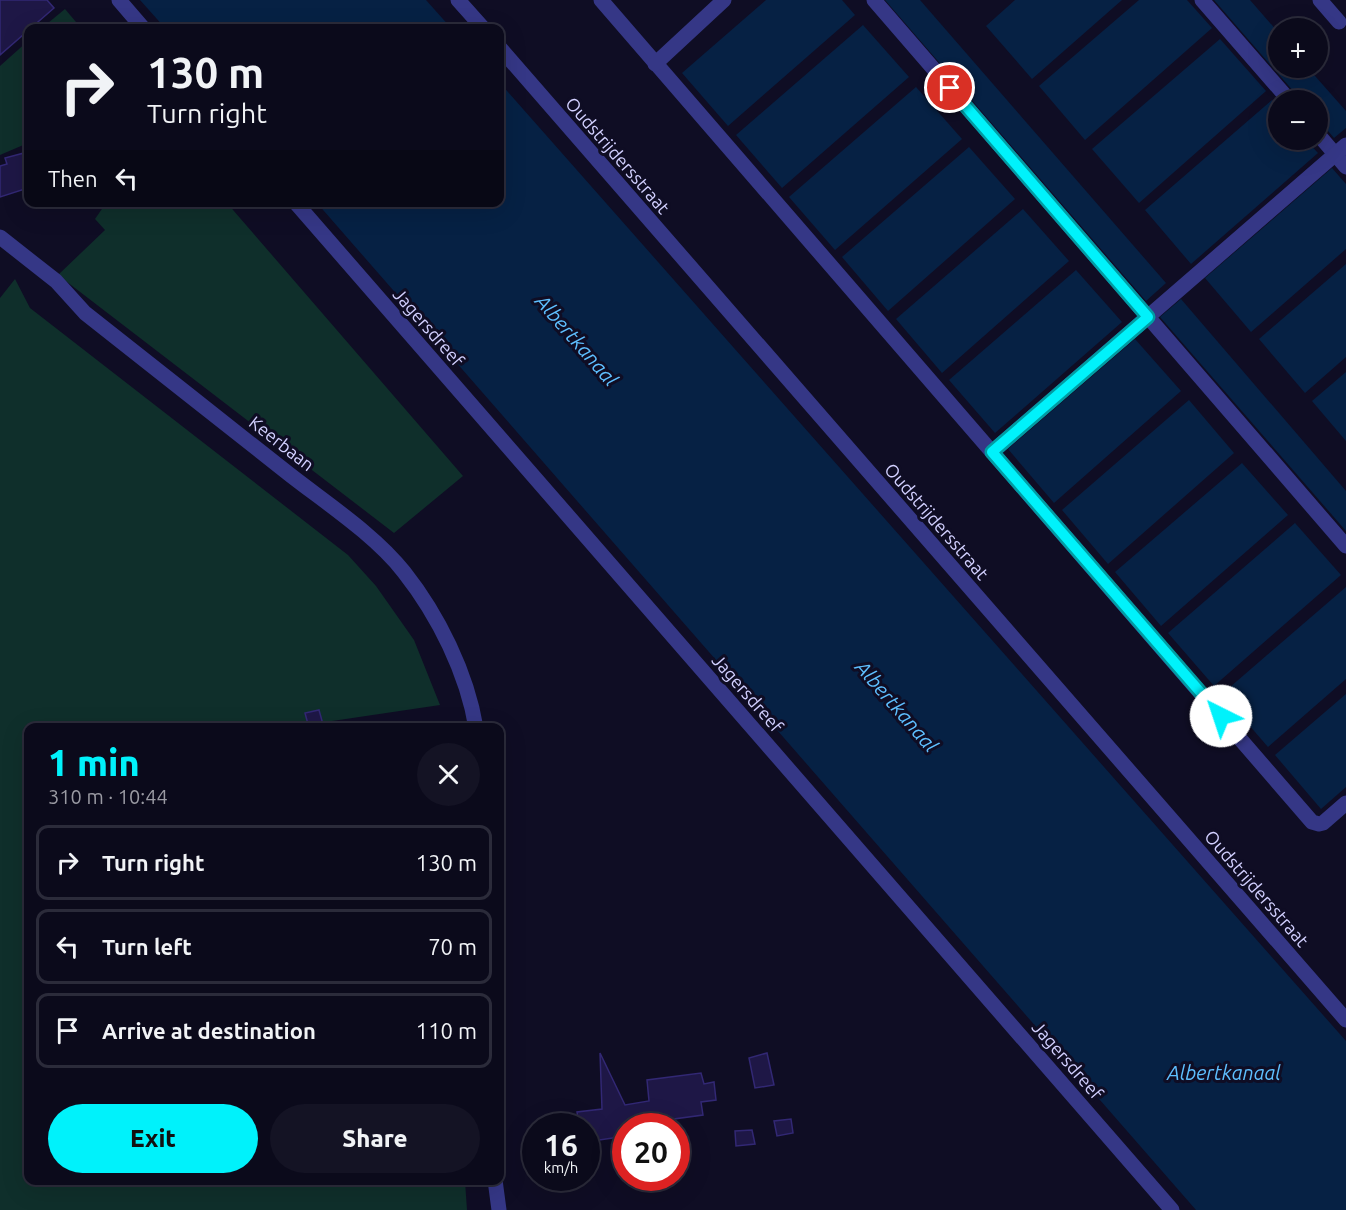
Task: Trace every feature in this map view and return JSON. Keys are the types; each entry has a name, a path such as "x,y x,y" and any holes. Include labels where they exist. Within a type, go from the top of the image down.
{"street":[{"path":"119,0 140,24"},
{"path":"480,0 463,5 480,24"},
{"path":"601,0 1312,822 1323,823 1346,803"},
{"path":"874,0 1346,546"},
{"path":"1202,0 1279,90"},
{"path":"1320,0 1344,23"},
{"path":"655,64 716,2"},
{"name":"Oudstrijdersstraat","path":"504,53 1346,1020"},
{"path":"1328,141 1341,150 1346,167"},
{"path":"992,452 1341,150"},
{"name":"Jagersdreef","path":"299,207 1172,1210"},
{"name":"Keerbaan","path":"0,237 57,281 84,313 360,530 403,570 429,608 455,659 472,702 475,723"},
{"path":"496,1185 499,1210"}],"green space":[{"path":"65,9 78,24 47,24"},
{"path":"24,45 24,145 0,155 0,66"},
{"path":"103,207 230,207 463,476 394,533 58,275 105,230 95,219"},
{"path":"15,279 30,308 348,555 376,586 414,640 440,705 319,723 24,723 24,1185 465,1185 467,1210 0,1210 0,298"}],"water":[{"path":"140,0 426,0 447,24 161,24"},
{"path":"766,0 842,0 855,15 728,126 682,73"},
{"path":"885,0 920,0 1166,283 1146,301"},
{"path":"1015,0 1122,0 1032,79 986,26"},
{"path":"1139,0 1187,0 1212,28 1085,140 1039,86"},
{"path":"1214,0 1250,0 1268,21 1268,62"},
{"path":"863,25 909,77 782,188 736,135"},
{"path":"1220,39 1266,91 1139,203 1092,149"},
{"path":"1282,78 1317,78 1327,90 1292,90"},
{"path":"916,87 962,139 835,250 789,197"},
{"name":"Albertkanaal","path":"504,88 1346,1041 1346,1210 1196,1210 320,207 504,207"},
{"path":"1328,91 1346,111 1346,128 1334,138 1328,131"},
{"path":"1268,103 1268,150 1315,150 1318,153 1191,264 1145,210"},
{"path":"969,147 1015,199 888,311 842,257"},
{"path":"1332,168 1346,184 1346,249 1251,332 1205,278"},
{"path":"1023,209 1069,261 942,373 896,319"},
{"path":"1346,264 1346,357 1305,393 1259,339"},
{"path":"1076,270 1122,322 995,433 949,380"},
{"path":"1181,299 1346,491 1346,531 1160,317"},
{"path":"1135,339 1181,391 1054,503 1008,449"},
{"path":"1346,372 1346,441 1312,401"},
{"path":"1189,400 1234,453 1108,564 1062,510"},
{"path":"1242,463 1288,515 1161,626 1115,572"},
{"path":"1295,523 1341,575 1214,686 1168,633"},
{"path":"1346,587 1346,679 1268,747 1222,694"},
{"path":"1346,694 1346,787 1321,809 1275,755"}],"building":[{"path":"0,0 47,0 54,8 36,24 24,24 24,34 0,55"},
{"path":"24,153 24,189 0,197 0,166 7,164 5,158"},
{"path":"319,710 323,723 308,723 305,713"},
{"path":"600,1053 625,1105 649,1101 647,1080 701,1073 704,1084 714,1082 716,1100 701,1102 703,1115 690,1117 690,1113 612,1113 612,1138 600,1140 600,1113 577,1112 602,1109"},
{"path":"767,1053 774,1085 755,1088 749,1058"},
{"path":"791,1119 793,1133 777,1136 774,1121"},
{"path":"752,1130 755,1144 736,1146 735,1131"}],"route":[{"path":"950,88 1148,317 992,452 1221,716"}]}
